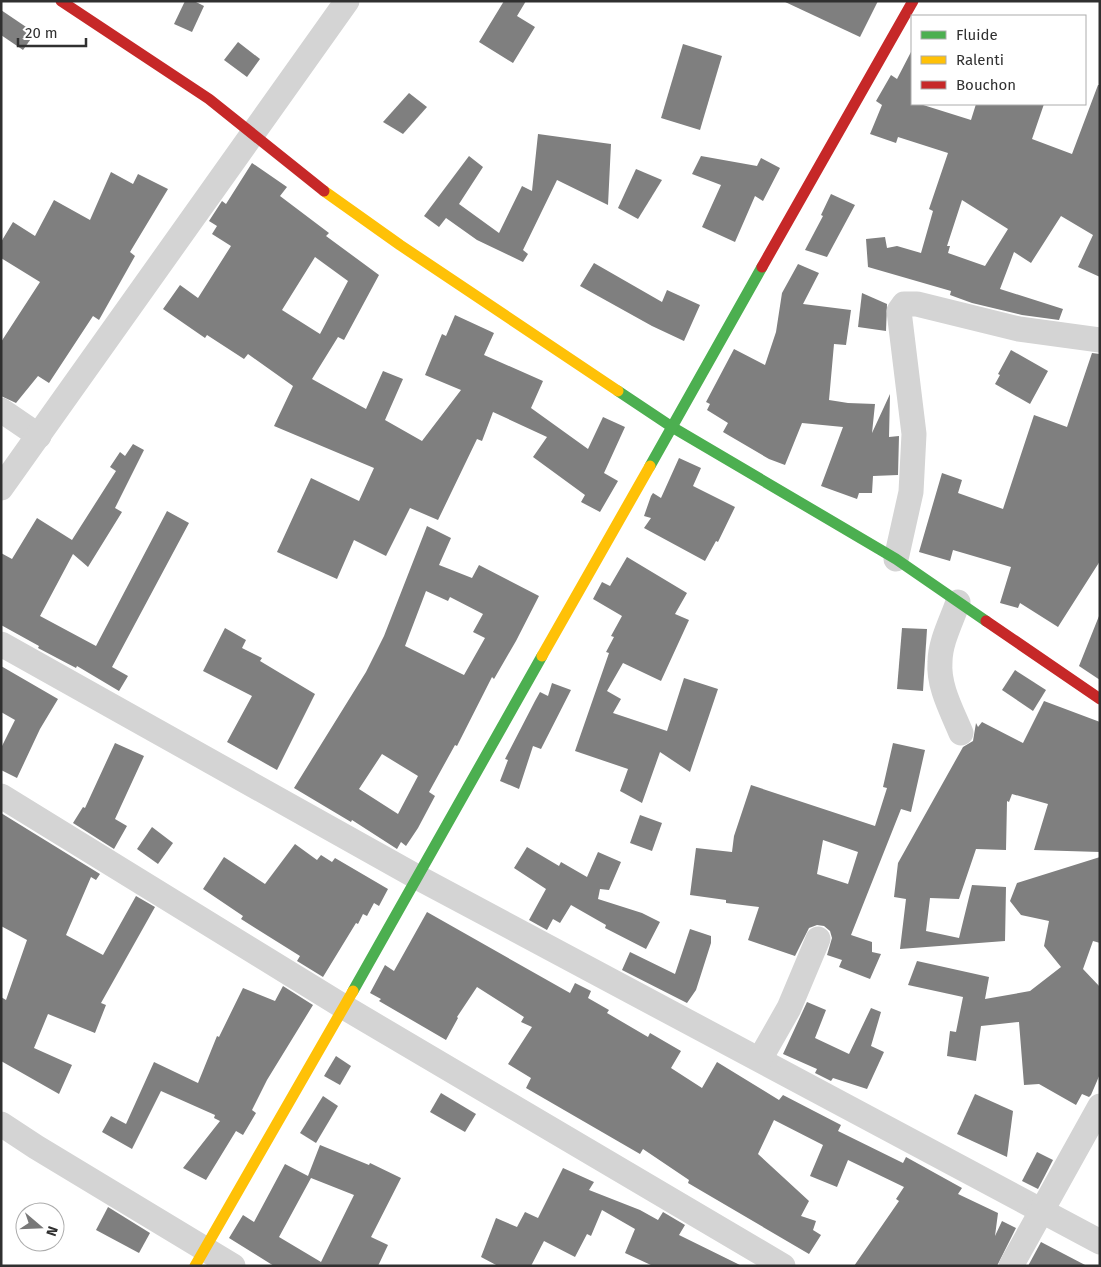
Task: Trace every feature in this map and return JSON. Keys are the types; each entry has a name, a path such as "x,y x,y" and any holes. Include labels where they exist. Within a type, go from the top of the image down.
{"street":[{"path":"61,1 120,38 194,89 252,133 297,171 400,245 672,427 896,559 1100,699"},
{"path":"1,488 347,1"},
{"path":"200,1258 913,1"},
{"path":"896,559 911,492 914,434 899,311 904,304 917,304 1056,335 1100,340"},
{"path":"1,410 39,436"},
{"path":"958,602 939,662 948,701 961,733"},
{"path":"1,644 417,877 1100,1242"},
{"path":"1,796 344,1007 783,1266"},
{"path":"760,1059 790,1008 818,939"},
{"path":"1011,1266 1040,1210 1100,1106"},
{"path":"1,1124 200,1258 232,1266"}],"building":[{"path":"185,1 194,1 204,6 192,32 174,24"},
{"path":"504,1 526,1 517,16 535,27 513,63 479,42"},
{"path":"783,1 878,1 860,37"},
{"path":"1,10 35,33 23,50 1,35"},
{"path":"238,42 260,59 247,77 224,60"},
{"path":"683,44 722,56 700,130 661,118"},
{"path":"911,52 911,105 923,105 971,120 976,105 1044,105 1032,139 1072,154 1098,85 1100,85 1100,277 1078,267 1093,235 1061,216 1031,263 1014,252 1000,289 1063,309 1059,320 1022,315 972,303 950,295 951,291 868,267 866,239 885,237 887,248 897,246 921,253 933,211 929,209 948,153 898,137 896,143 870,134 882,105 876,101 891,75 897,79","holes":["962,200 1008,229 985,266 948,253 950,246 947,246"]},
{"path":"409,93 427,107 403,134 383,122"},
{"path":"538,134 611,144 608,205 557,180 523,250 528,254 523,262 477,240 446,218 439,227 424,216 469,156 483,167 459,204 499,233 522,186 532,191"},
{"path":"701,156 757,166 761,158 780,168 763,201 755,196 735,242 702,227 721,185 692,174"},
{"path":"252,163 287,187 280,196 329,233 326,236 379,275 344,340 338,337 312,379 366,409 383,371 403,379 385,420 422,441 461,390 425,375 442,334 446,336 455,315 494,333 484,355 543,381 531,408 588,449 603,417 625,427 604,473 618,481 600,512 581,502 585,495 533,457 547,437 493,412 482,441 477,439 438,520 410,508 386,556 354,540 337,579 277,552 311,478 359,501 374,468 274,426 293,386 248,354 244,359 207,335 205,338 163,309 180,285 198,298 231,246 212,234 217,226 209,221 222,201 226,204","holes":["315,257 348,281 320,334 282,310"]},
{"path":"636,169 662,180 638,219 618,208"},
{"path":"111,172 133,184 138,174 168,189 130,252 135,256 99,320 93,316 49,383 38,376 16,403 1,396 1,342 40,282 1,258 1,242 13,222 35,236 54,200 90,220"},
{"path":"831,194 855,205 827,257 805,250 823,216 821,215"},
{"path":"594,263 662,302 667,290 700,305 684,341 652,326 580,286"},
{"path":"798,264 819,273 803,304 851,310 846,345 834,344 829,400 875,404 872,433 890,394 889,437 899,436 898,475 873,476 872,493 859,493 857,499 821,486 843,427 802,423 785,465 769,459 723,432 728,423 707,410 710,404 706,402 734,349 765,365 776,332 782,293"},
{"path":"862,293 887,304 886,331 858,327"},
{"path":"1011,350 1048,371 1030,404 995,384 1000,375 998,374"},
{"path":"1092,353 1100,354 1100,561 1058,627 1020,603 1018,608 1000,603 1011,567 953,550 950,561 919,552 942,473 962,480 958,493 1003,509 1034,415 1067,427"},
{"path":"133,444 144,450 115,508 122,512 88,567 73,554 40,616 96,646 167,511 189,523 112,667 128,676 119,691 77,666 76,668 38,648 39,646 1,625 1,553 12,559 37,518 72,540 116,471 110,467 120,452 125,456"},
{"path":"679,458 701,468 693,486 735,507 718,542 716,541 705,561 644,528 651,518 644,516 651,496 653,493 661,498"},
{"path":"427,526 451,538 439,565 472,578 479,565 539,596 516,641 494,679 492,677 457,746 455,745 429,792 435,796 418,828 406,846 401,842 397,849 352,820 351,822 294,788 366,672 384,636","holes":["426,591 448,601 450,597 483,614 473,632 485,638 464,675 405,646","382,754 418,776 398,814 359,789"]},
{"path":"627,557 687,593 675,614 689,620 661,681 623,663 607,691 621,699 613,713 667,731 684,678 718,689 690,772 660,752 642,803 620,791 628,769 575,751 609,653 606,652 614,637 611,636 622,616 593,599 602,582 610,586"},
{"path":"1100,616 1100,680 1079,666"},
{"path":"225,628 246,640 242,648 262,658 260,661 315,694 277,770 227,742 252,696 203,671"},
{"path":"902,628 927,629 923,691 897,689"},
{"path":"1,666 58,699 40,729 17,778 1,770 1,748 15,720 1,712"},
{"path":"1015,670 1046,690 1033,711 1002,690"},
{"path":"552,683 571,690 541,749 533,746 519,789 500,781 508,760 505,759 540,692 548,696"},
{"path":"1044,701 1100,722 1100,852 1034,850 1048,804 1012,794 1009,802 1007,801 1006,850 976,849 959,899 930,898 926,931 959,938 972,885 1006,887 1005,941 900,949 906,899 894,897 898,863 963,747 973,741 976,723 978,727 982,722 1023,743"},
{"path":"115,743 144,756 115,819 127,826 114,849 73,823 83,807 85,808"},
{"path":"893,743 925,750 911,812 901,809 851,935 872,942 872,952 881,954 870,979 839,967 842,960 827,955 832,938 830,931 824,926 817,925 809,928 795,956 748,940 759,907 726,903 726,900 690,895 696,848 732,852 734,836 751,785 875,826 887,788 883,787","holes":["823,840 858,852 848,884 817,874"]},
{"path":"1,813 100,874 96,880 91,877 66,935 103,955 136,896 155,907 101,1003 106,1005 95,1033 48,1014 34,1048 72,1065 59,1094 1,1061 1,997 6,1000 27,940 1,926"},
{"path":"640,815 662,823 652,851 630,843"},
{"path":"152,827 173,843 158,864 137,849"},
{"path":"295,844 317,860 321,855 332,862 335,858 388,889 379,906 374,903 367,916 363,914 358,924 356,923 323,977 297,961 300,956 241,919 243,916 203,889 224,857 265,884"},
{"path":"527,847 559,866 561,862 587,877 598,852 621,862 609,890 600,889 598,899 642,913 660,922 646,949 605,928 606,925 571,905 560,923 553,919 547,930 529,920 546,889 514,868"},
{"path":"1100,857 1100,943 1093,941 1083,969 1100,987 1100,1074 1091,1095 1089,1097 1082,1094 1076,1105 1039,1084 1024,1085 1019,1022 981,1026 976,1061 947,1056 950,1031 956,1032 963,997 908,985 917,961 989,977 985,999 1030,991 1061,967 1044,946 1049,921 1021,915 1010,901 1017,883"},
{"path":"427,912 570,993 575,983 591,991 588,998 609,1010 607,1013 648,1037 650,1033 681,1051 671,1068 702,1088 717,1062 779,1100 783,1095 841,1125 838,1131 903,1163 906,1157 962,1188 958,1194 998,1213 995,1236 1002,1221 1016,1228 997,1266 854,1266 899,1201 896,1199 904,1187 848,1160 837,1187 810,1176 823,1145 774,1120 758,1154 809,1201 801,1216 816,1221 813,1230 821,1235 809,1254 688,1183 689,1180 643,1149 640,1154 526,1088 531,1078 508,1064 532,1027 521,1022 524,1017 477,987 457,1017 446,1040 379,1001 381,999 370,993 385,965 394,971"},
{"path":"690,929 711,936 711,943 696,990 687,1003 622,970 630,952 675,974"},
{"path":"283,986 313,1005 267,1080 252,1110 256,1113 243,1135 236,1131 206,1180 183,1168 220,1121 214,1118 215,1115 161,1091 132,1149 102,1132 111,1116 126,1124 154,1062 198,1083 217,1036 219,1037 243,988 275,1001"},
{"path":"807,1002 826,1010 815,1038 849,1054 871,1008 881,1012 871,1046 884,1052 867,1089 833,1078 831,1081 815,1073 817,1069 783,1054"},
{"path":"336,1056 351,1066 340,1085 324,1076"},
{"path":"441,1093 476,1114 465,1132 430,1112"},
{"path":"975,1094 1013,1111 1007,1157 957,1134"},
{"path":"323,1096 338,1106 316,1143 300,1133"},
{"path":"320,1145 369,1165 370,1163 401,1178 371,1237 388,1245 378,1266 274,1266 229,1238 243,1215 254,1222 285,1164 308,1176","holes":["311,1178 354,1195 321,1262 279,1237"]},
{"path":"1037,1152 1053,1160 1038,1189 1022,1181"},
{"path":"563,1168 594,1182 589,1190 640,1210 658,1220 663,1212 685,1225 679,1235 742,1266 653,1266 625,1253 635,1229 602,1210 591,1236 587,1234 575,1257 544,1241 531,1266 498,1266 481,1257 496,1218 517,1227 525,1212 538,1218"},
{"path":"108,1207 150,1233 139,1253 96,1230"},
{"path":"1041,1242 1087,1266 1028,1266"}],"traffic: fast":[{"path":"650,466 762,267"},
{"path":"618,391 672,427 896,559 986,621"},
{"path":"353,991 542,656"}],"traffic: slow":[{"path":"324,191 400,245 618,391"},
{"path":"542,656 650,466"},
{"path":"195,1266 353,991"}],"traffic: jam":[{"path":"61,1 209,99 324,191"},
{"path":"762,267 913,1"},
{"path":"986,621 1100,699"}]}
